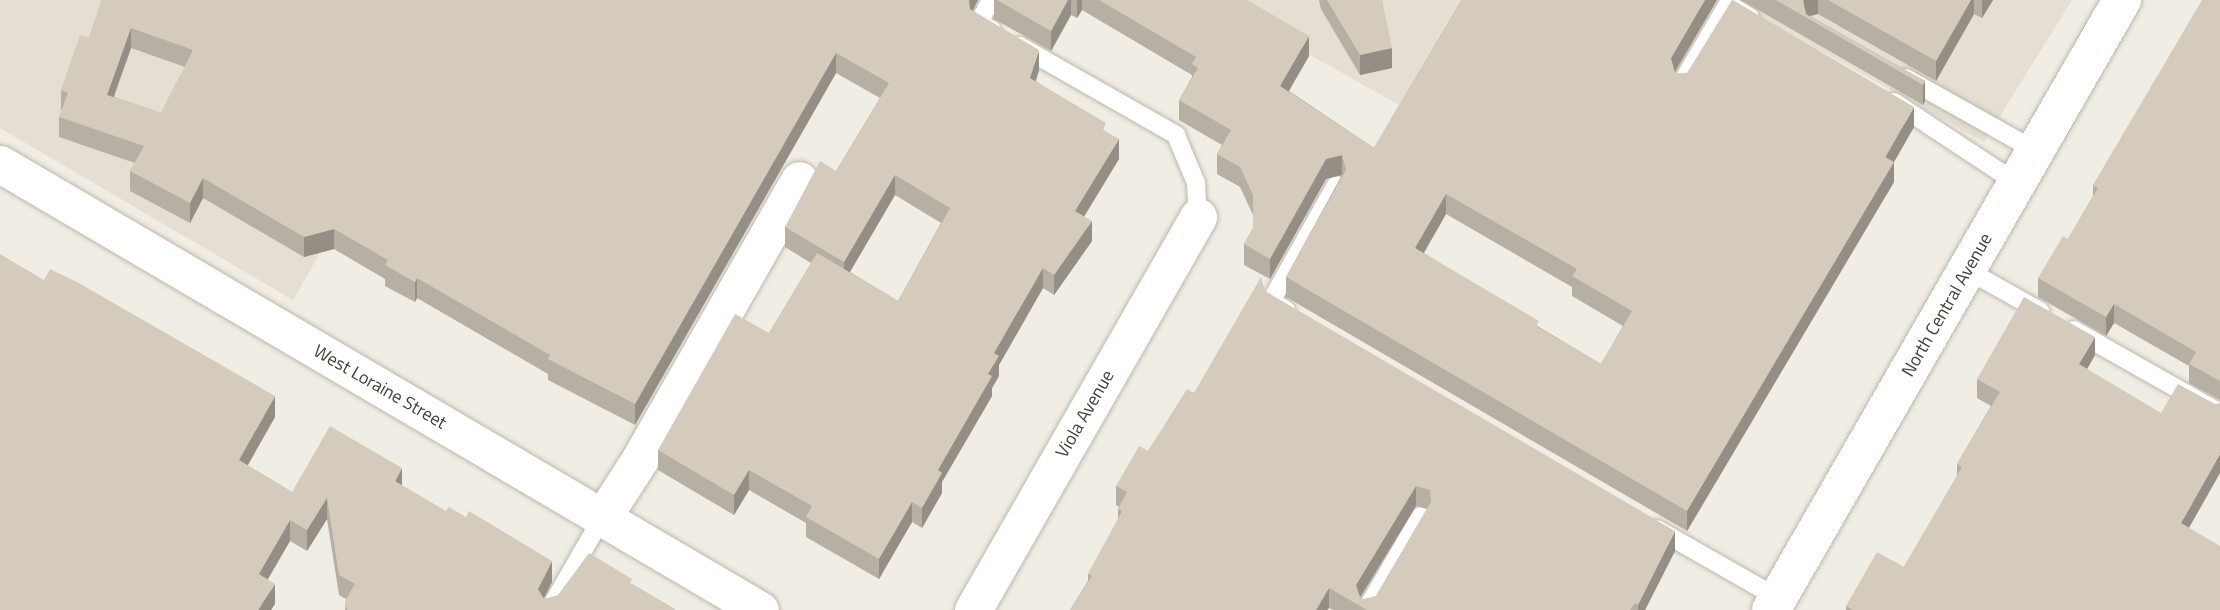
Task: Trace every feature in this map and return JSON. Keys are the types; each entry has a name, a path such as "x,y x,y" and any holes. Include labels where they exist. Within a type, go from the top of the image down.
{"street":[{"name":"North Central Avenue","path":"1775,604 2122,0"},
{"name":"West Loraine Street","path":"0,164 760,610"},
{"path":"602,518 640,459 799,180"},
{"name":"Viola Avenue","path":"972,610 1198,217"}],"lane":[{"path":"991,0 979,23 1176,135 1196,183 1198,217"},
{"path":"1681,84 1728,4 1763,25"},
{"path":"1894,71 2036,151"},
{"path":"1879,93 2017,183"},
{"path":"1307,322 1271,301 1336,185"},
{"path":"1967,270 2220,413"},
{"path":"1367,610 1421,516"},
{"path":"549,610 602,518"},
{"path":"1642,520 1775,604"}],"shaded area":[{"path":"0,0 466,0 293,300 0,128"},
{"path":"1213,0 1460,0 1399,105"},
{"path":"1729,0 2072,0 1984,142"}],"building":[{"path":"102,0 969,0 970,9 1039,50 1030,78 1106,123 1103,130 1119,139 1075,211 1092,221 1054,275 1043,268 994,353 999,356 988,374 992,376 938,470 942,473 922,508 912,502 879,559 806,517 812,506 749,470 734,495 658,450 735,314 769,333 817,253 898,301 950,208 895,175 844,262 785,227 820,161 836,171 889,83 836,53 635,404 548,359 550,355 417,278 415,282 385,265 388,260 334,229 304,237 203,178 190,203 130,171 144,146 59,117 68,93 61,90 80,35 89,38","holes":["131,28 193,50 161,113 107,95"]},
{"path":"997,0 1068,0 1051,31"},
{"path":"1099,0 1247,0 1309,36 1280,86 1374,148 1461,0 1705,0 1671,58 1675,73 1687,73 1733,0 1914,107 1885,157 1894,162 1687,511 1286,277 1346,170 1342,155 1326,159 1270,259 1244,244 1253,228 1253,195 1240,167 1217,154 1231,130 1179,100 1198,68 1192,64 1196,57","holes":["1446,194 1577,269 1572,276 1632,311 1601,364 1536,326 1539,321 1415,248"]},
{"path":"1327,0 1382,0 1392,48 1360,55"},
{"path":"1776,0 1803,0 1806,14 1925,81 1923,85"},
{"path":"1828,0 1971,0 1936,61"},
{"path":"2202,0 2220,0 2220,381 2189,364 2196,352 2114,304 2106,317 2038,278 2063,236 2068,239 2098,188 2093,185"},
{"path":"0,254 44,280 50,269 77,282 275,396 239,460 292,492 330,426 402,468 395,481 446,511 449,507 466,517 469,511 552,561 538,589 544,599 558,595 589,553 632,579 630,583 676,610 347,610 345,601 355,584 339,575 327,498 307,530 290,520 259,574 275,584 258,610 0,610"},
{"path":"1261,277 1265,291 1675,531 1638,605 1635,603 1630,610 1367,610 1329,588 1316,610 1070,610 1092,576 1088,574 1122,511 1118,509 1127,492 1116,486 1139,446 1148,451 1187,389 1194,393","holes":["1416,486 1430,490 1431,502 1376,596 1361,600 1356,585"]},
{"path":"2024,297 2095,337 2079,364 2161,413 2178,384 2215,404 2220,403 2220,454 2181,523 2220,546 2220,610 1853,610 1846,606 1877,552 1904,567 1962,467 1957,464 2000,392 1977,379"}]}
